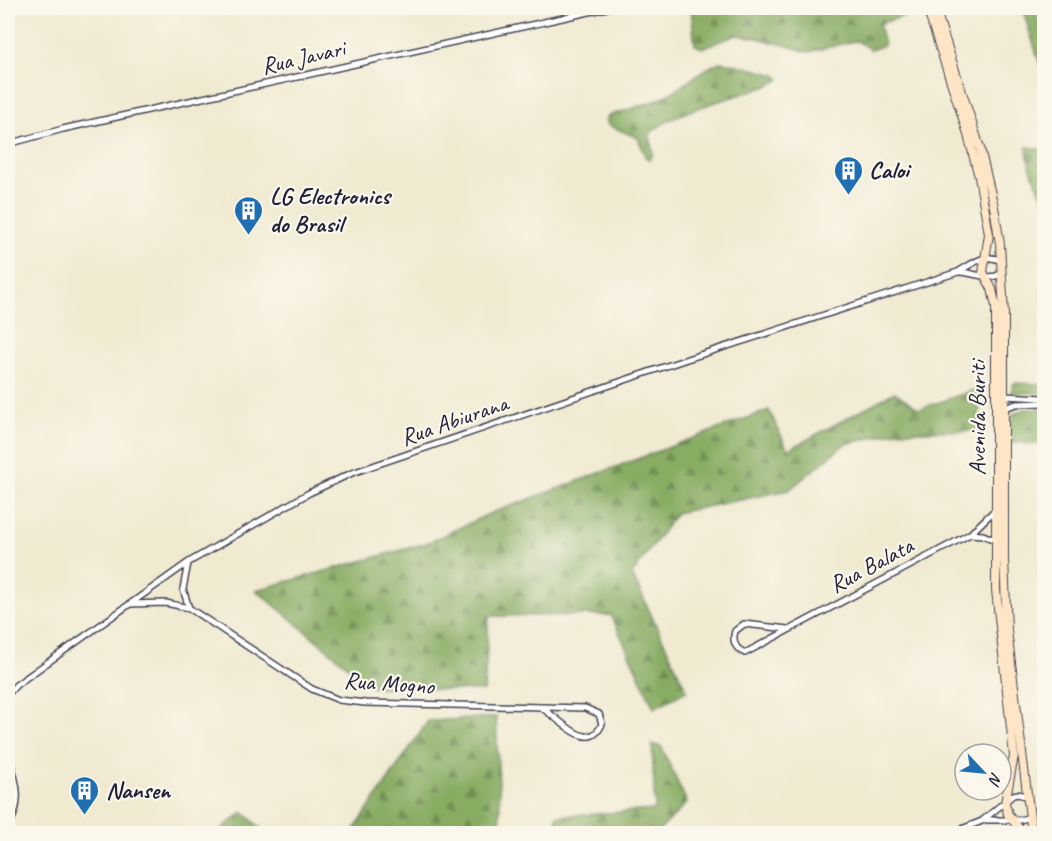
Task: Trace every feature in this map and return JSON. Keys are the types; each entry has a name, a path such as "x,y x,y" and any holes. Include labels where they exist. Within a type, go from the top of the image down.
{"main road":[{"name":"Avenida Buriti","path":"927,8 967,131 979,177 989,234 983,264 996,307 995,540 999,629 1014,756 1005,803"},
{"name":"Avenida Buriti","path":"935,8 980,148 994,207 1002,261 1005,408 1004,560 1007,630 1032,834"},
{"path":"1005,803 1006,810 1023,834"}],"street":[{"name":"Rua Javari","path":"8,144 63,129 607,8"},
{"path":"985,257 1002,261"},
{"name":"Rua Abiurana","path":"8,694 16,685 189,562 309,493 352,473 666,366 958,272 985,257"},
{"name":"Rua Abiurana","path":"958,272 973,272 994,277 1002,273"},
{"path":"1004,396 1044,398"},
{"path":"1005,408 1016,404 1044,403"},
{"name":"Rua Balata","path":"788,629 744,624 735,631 734,642 745,653 970,534 996,509"},
{"path":"970,534 983,535 995,540"},
{"path":"189,562 183,589 189,608"},
{"name":"Rua Mogno","path":"130,604 166,603 189,608 312,688 339,700 365,703 585,708 599,714 602,724 596,734 583,736 540,707"},
{"path":"8,754 19,796 14,816 8,826"},
{"path":"949,834 982,820 1016,794 1028,797"},
{"path":"982,820 1020,820 1030,817"}],"green space":[{"path":"691,8 915,8 917,12 879,24 884,45 871,50 854,41 809,52 758,38 737,35 702,48 695,45"},
{"path":"1022,8 1044,8 1044,77"},
{"path":"720,62 776,75 780,79 768,86 673,118 660,126 650,134 653,154 650,160 646,158 638,138 608,125 606,119 608,116 660,99"},
{"path":"1027,147 1044,150 1044,200 1031,168"},
{"path":"1014,383 1044,384 1044,393 1015,393 1011,391"},
{"path":"980,388 979,431 899,431 845,444 789,490 676,513 632,574 687,691 654,708 611,615 489,616 484,691 373,687 256,590 427,543 489,514 769,410 788,450 895,392 919,409"},
{"path":"1023,409 1044,409 1044,444 1010,441 1011,416"},
{"path":"496,717 501,833 352,833 428,721"},
{"path":"652,745 661,746 687,803 657,833 557,833 557,816 655,810"},
{"path":"243,812 266,833 216,833"}],"waterway":[{"path":"1035,8 1044,27"}],"place":[{"name":"Caloi","path":"848,196"},
{"name":"LG Electronics do Brasil","path":"249,236"},
{"name":"Nansen","path":"85,816"}]}
